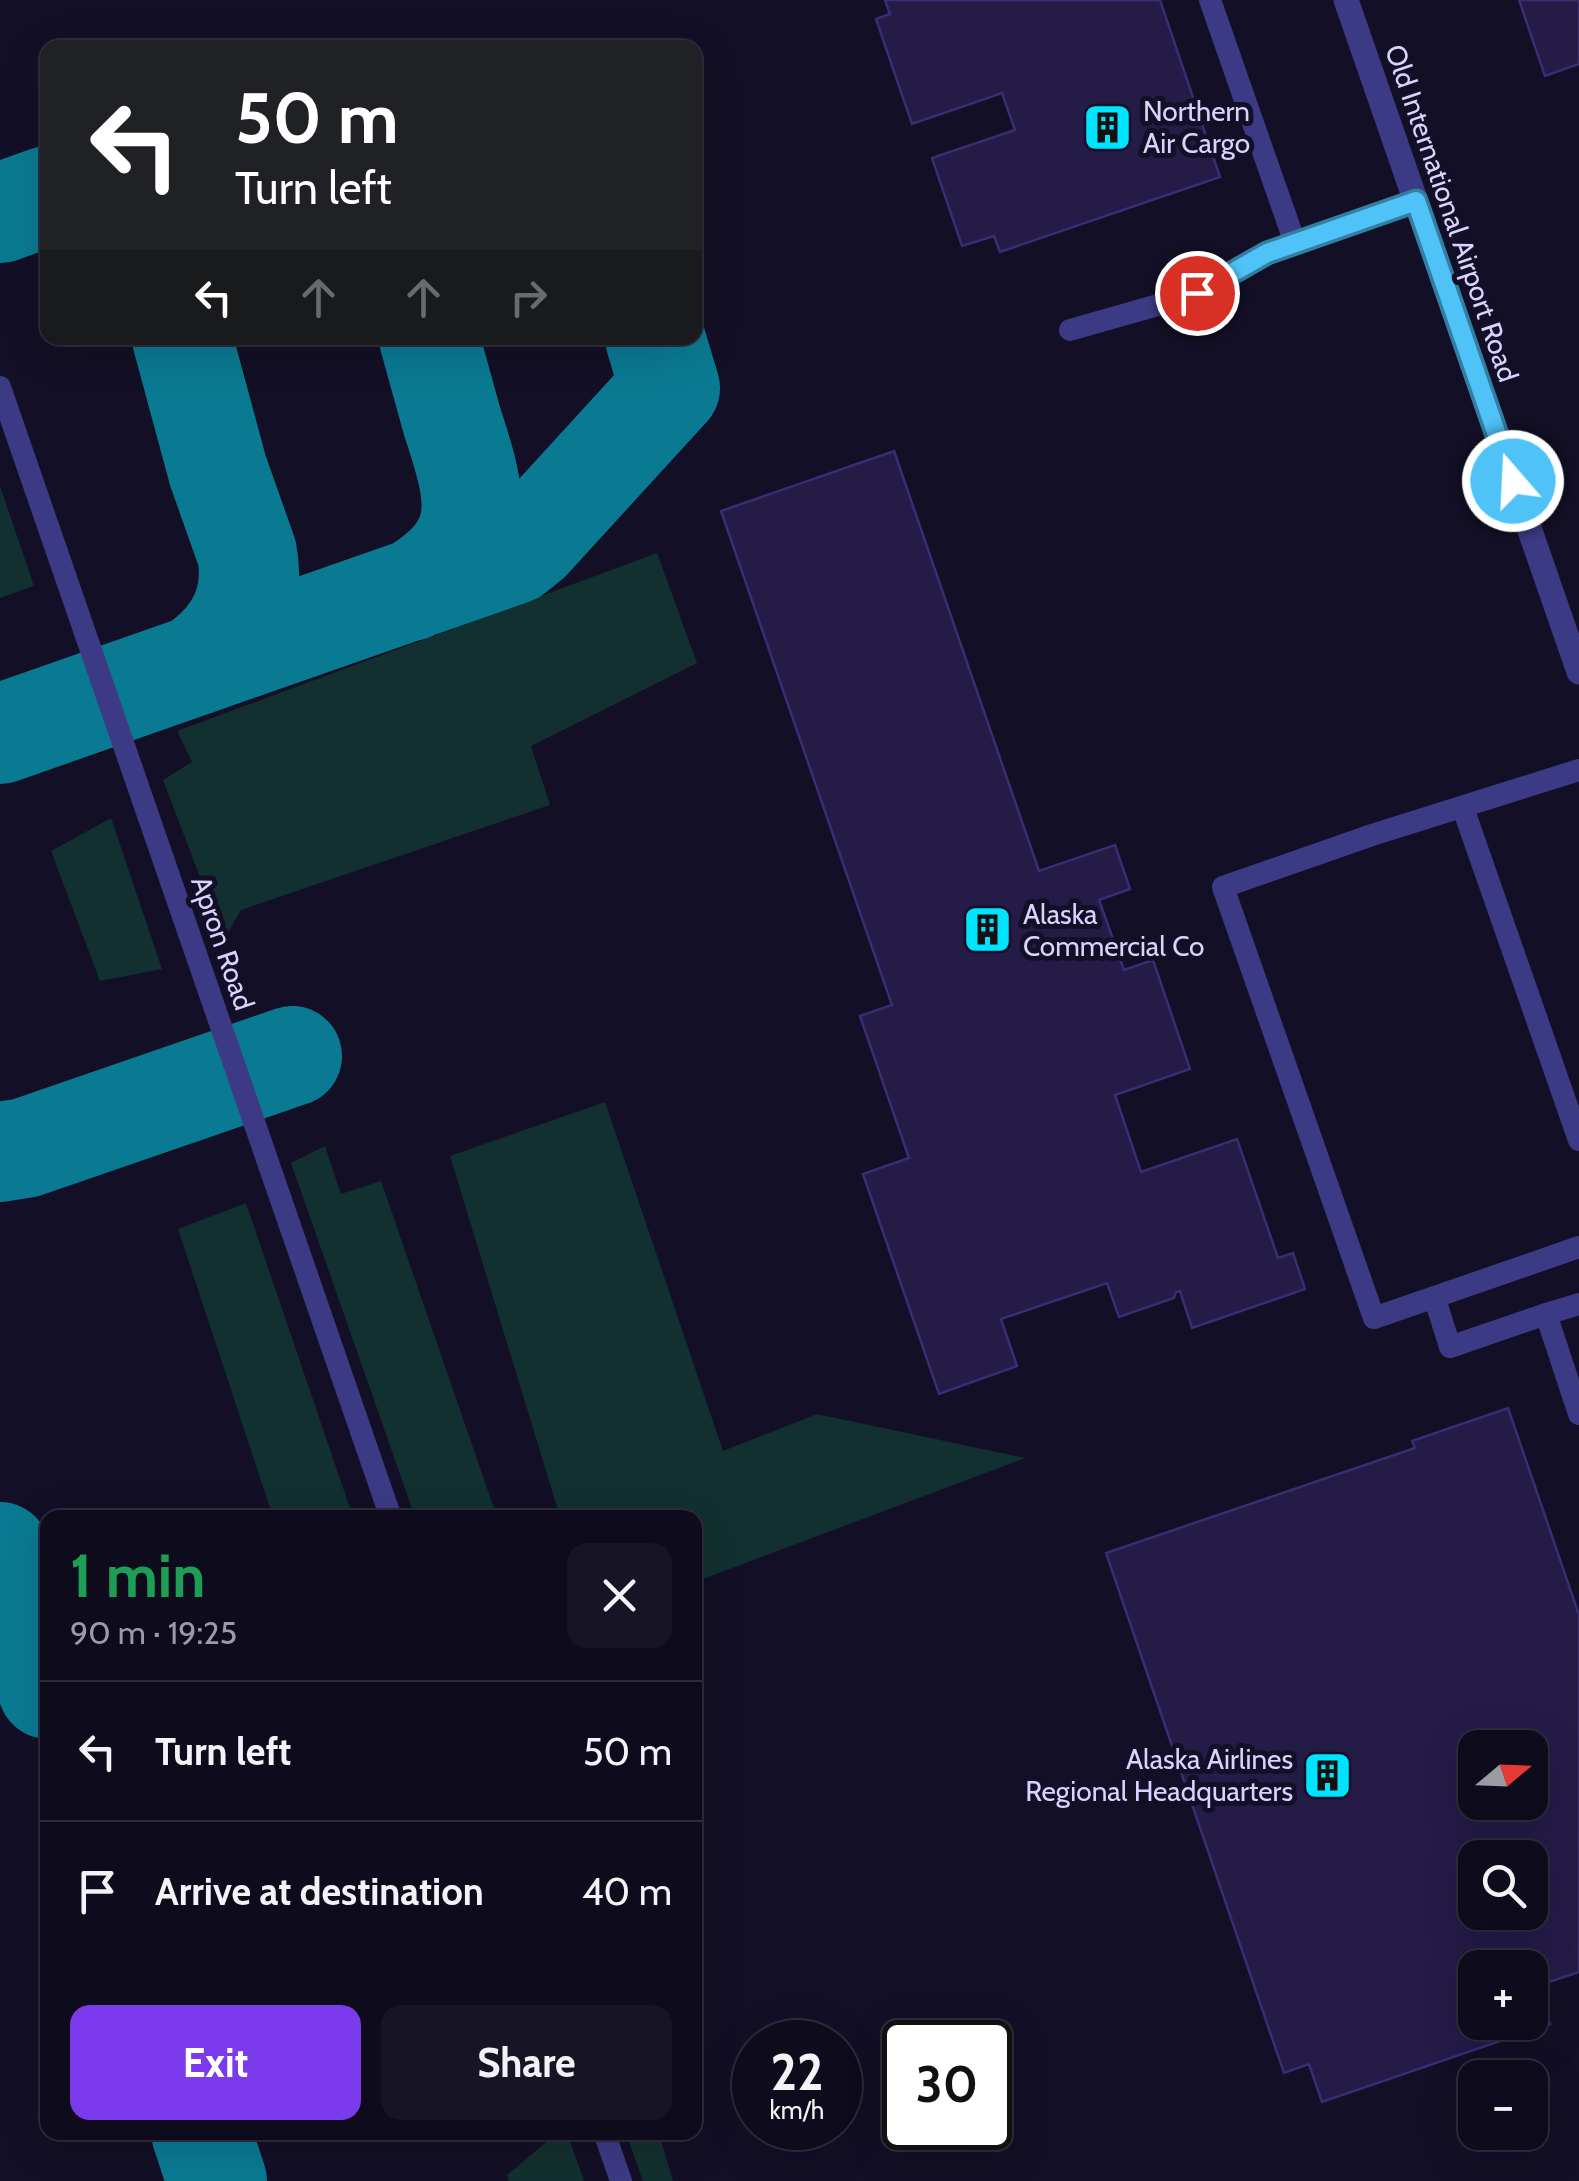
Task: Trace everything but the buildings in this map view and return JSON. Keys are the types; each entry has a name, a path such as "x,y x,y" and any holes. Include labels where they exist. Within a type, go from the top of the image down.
{"street":[{"name":"Old International Airport Road","path":"1350,1 1579,672"}],"lane":[{"path":"1210,0 1295,243"},
{"path":"1070,330 1197,293 1257,258 1416,201"},
{"name":"Apron Road","path":"0,387 389,1510"},
{"path":"1579,770 1223,887 1374,1318 1579,1247"},
{"path":"1463,808 1579,1140"},
{"path":"1436,1299 1450,1347 1579,1304"},
{"path":"1546,1314 1579,1414"},
{"path":"607,2140 621,2181"}],"green space":[{"path":"0,486 34,586 0,598"},
{"path":"657,553 697,663 531,746 550,805 241,910 224,940 163,780 192,762 177,731"},
{"path":"111,818 162,969 100,981 51,851"},
{"path":"605,1102 723,1451 817,1414 1025,1458 702,1579 702,1510 558,1510 450,1156"},
{"path":"325,1146 341,1194 381,1181 495,1510 413,1510 291,1163"},
{"path":"246,1203 351,1510 271,1510 178,1229"},
{"path":"549,2140 569,2140 584,2181 509,2181 507,2175"},
{"path":"628,2140 661,2140 673,2181 643,2181"}],"taxiway":[{"path":"0,213 40,199"},
{"path":"184,345 218,471 247,553 249,571 239,618 220,644 194,666"},
{"path":"411,591 455,555 466,537 471,517 467,473 431,345"},
{"path":"0,734 514,554 670,388 657,345"},
{"path":"0,1152 25,1148 292,1056"},
{"path":"0,1552 40,1666"},
{"path":"204,2140 217,2181"}],"place":[{"name":"Northern Air Cargo","path":"1108,127"},
{"name":"Alaska Commercial Co","path":"988,930"},
{"name":"Alaska Airlines Regional Headquarters","path":"1328,1775"}],"route":[{"path":"1197,293 1267,253 1416,201 1513,481"}]}
